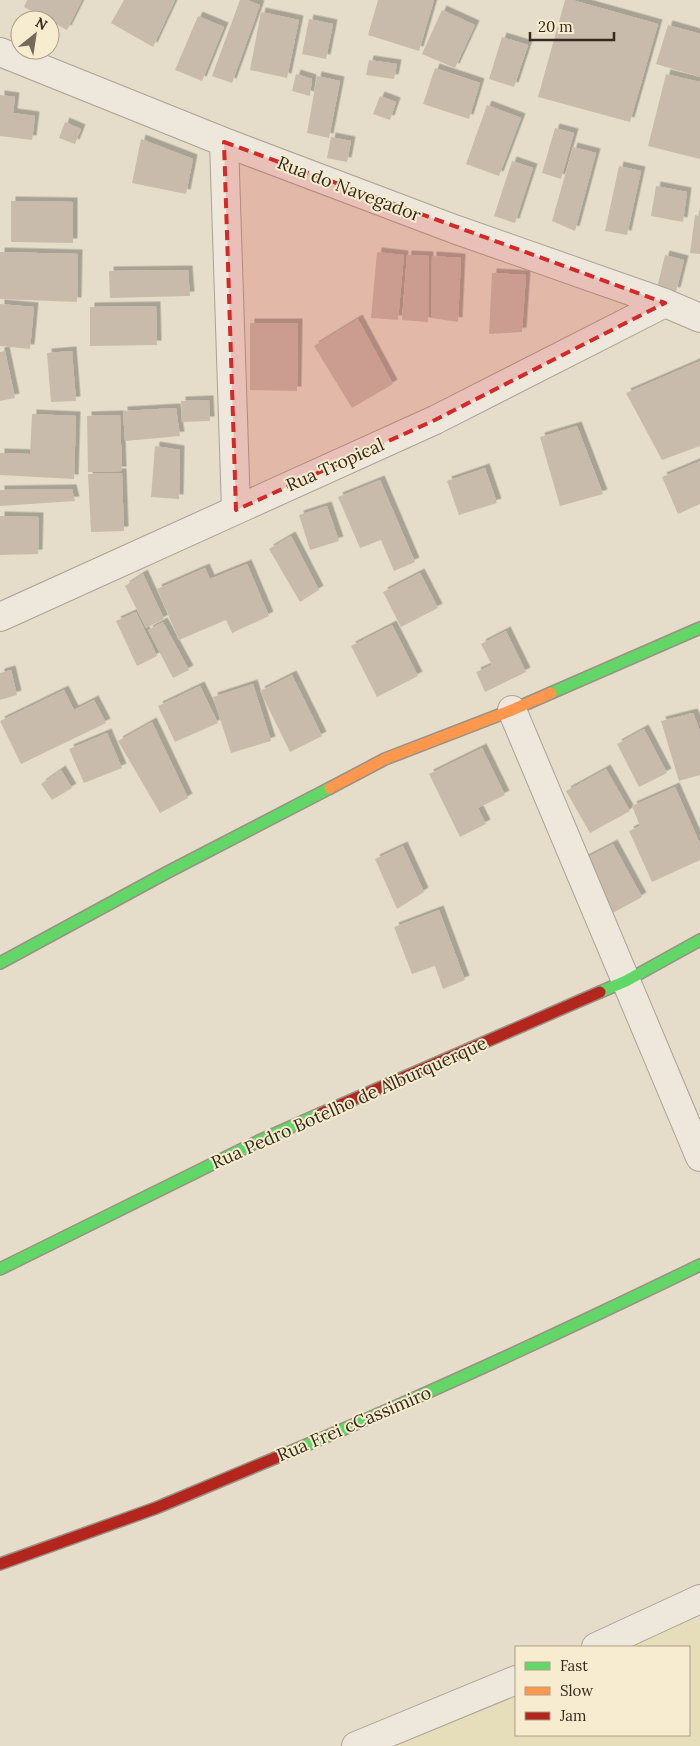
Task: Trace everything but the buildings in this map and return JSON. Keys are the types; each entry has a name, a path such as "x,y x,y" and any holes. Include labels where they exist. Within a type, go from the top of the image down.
{"street":[{"name":"Rua do Navegador","path":"0,52 224,142 444,225 665,303 700,318"},
{"path":"224,142 236,510"},
{"name":"Rua Tropical","path":"0,617 435,420 665,303"},
{"path":"0,962 166,873 385,760 512,710 700,628"},
{"path":"512,710 700,1157"},
{"name":"Rua Pedro Botelho de Alburquerque","path":"0,1269 259,1141 626,981 700,940"},
{"name":"Rua Frei cCassimiro","path":"0,1564 156,1508 359,1423 575,1326 700,1265"},
{"path":"598,1646 700,1599"},
{"path":"356,1746 515,1680"}],"highlighted area":[{"path":"224,142 665,303 435,420 236,510"}],"shaded area":[{"path":"700,1617 700,1746 378,1746 515,1690 515,1736 690,1736 690,1646 627,1646"}],"traffic: fast":[{"path":"551,693 700,628"},
{"path":"0,963 166,873 330,788"},
{"path":"600,992 626,981 700,940"},
{"path":"0,1269 259,1141 322,1113"},
{"path":"280,1456 492,1364 700,1265"}],"traffic: slow":[{"path":"330,788 385,759 551,693"}],"traffic: jam":[{"path":"322,1113 600,992"},
{"path":"0,1564 156,1508 280,1456"}]}
